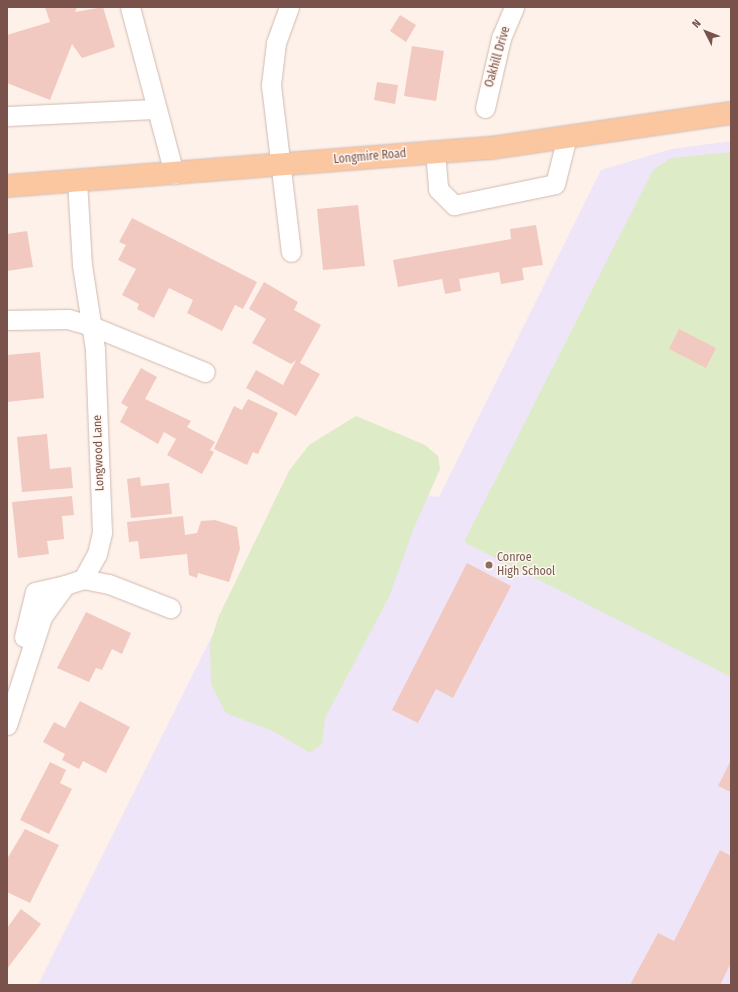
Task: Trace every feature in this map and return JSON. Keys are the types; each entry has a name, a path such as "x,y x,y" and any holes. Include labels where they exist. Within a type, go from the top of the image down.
{"main road":[{"name":"Longmire Road","path":"7,186 77,182 435,152 567,137 731,113"}],"street":[{"path":"130,7 155,109 174,174"},
{"path":"289,7 276,43 271,85 291,252"},
{"name":"Oakhill Drive","path":"485,108 496,53 514,7"},
{"path":"7,116 155,109"},
{"path":"435,152 438,189 454,205 555,184 567,137"},
{"name":"Longwood Lane","path":"77,182 89,325 95,349 102,533 97,554 83,579"},
{"path":"7,320 68,319 89,325 205,372"},
{"path":"7,709 35,592 83,579 109,584 170,608"},
{"path":"7,725 42,617 65,585"}],"shaded area":[{"name":"Conroe High School","path":"731,141 731,985 38,985 292,475 439,497 601,170 672,149"}],"green space":[{"path":"731,152 731,677 464,542 653,170 671,158"},
{"path":"356,416 425,445 438,456 440,469 413,530 389,597 325,718 322,744 310,753 275,732 226,713 211,684 210,645 218,618 289,471 309,445"}],"building":[{"path":"45,7 77,7 75,12 103,7 115,47 82,58 72,44 50,100 7,83 7,35 50,22"},
{"path":"400,15 416,25 406,42 390,31"},
{"path":"412,46 444,51 436,101 404,96"},
{"path":"377,82 398,85 395,104 374,100"},
{"path":"358,205 365,266 323,270 317,209"},
{"path":"132,218 257,282 243,309 235,305 222,331 187,313 193,300 169,288 154,318 137,309 139,304 122,295 136,269 118,260 126,245 119,242"},
{"path":"536,225 543,265 522,268 524,280 501,284 499,272 459,279 461,291 445,294 442,279 398,287 393,260 511,239 510,229"},
{"path":"27,231 33,267 7,271 7,234"},
{"path":"264,282 298,302 294,310 321,325 300,363 320,374 296,416 246,388 256,370 283,385 296,360 291,364 252,343 266,319 249,309"},
{"path":"679,329 716,348 706,368 669,349"},
{"path":"40,352 44,398 7,402 7,355"},
{"path":"141,368 157,377 145,399 191,421 187,427 215,442 210,450 214,452 202,474 167,455 176,439 164,432 158,444 120,422 128,407 121,403"},
{"path":"248,399 278,413 258,454 253,452 247,465 214,449 234,406 242,410"},
{"path":"47,434 50,469 71,467 73,488 22,492 17,437"},
{"path":"140,477 141,486 169,483 172,514 131,518 127,479"},
{"path":"72,496 74,515 62,516 64,539 47,541 49,554 18,558 12,502"},
{"path":"183,516 185,535 197,533 201,521 215,520 237,527 240,549 229,582 198,573 197,578 189,575 187,554 140,559 138,541 129,542 127,522"},
{"path":"467,563 511,586 453,698 436,689 418,723 392,710"},
{"path":"86,612 131,633 122,654 112,649 102,670 96,668 89,682 57,668"},
{"path":"80,701 130,727 106,773 83,761 79,769 62,760 65,754 43,742 54,722 65,728"},
{"path":"731,760 731,792 718,786"},
{"path":"50,762 66,770 60,783 72,789 49,834 20,820"},
{"path":"25,829 59,845 30,903 7,892 7,859"},
{"path":"720,850 731,856 731,963 720,985 630,985 658,933 674,941"},
{"path":"21,909 41,924 7,969 7,928"}],"place":[{"name":"Conroe High School","path":"489,565"}]}
